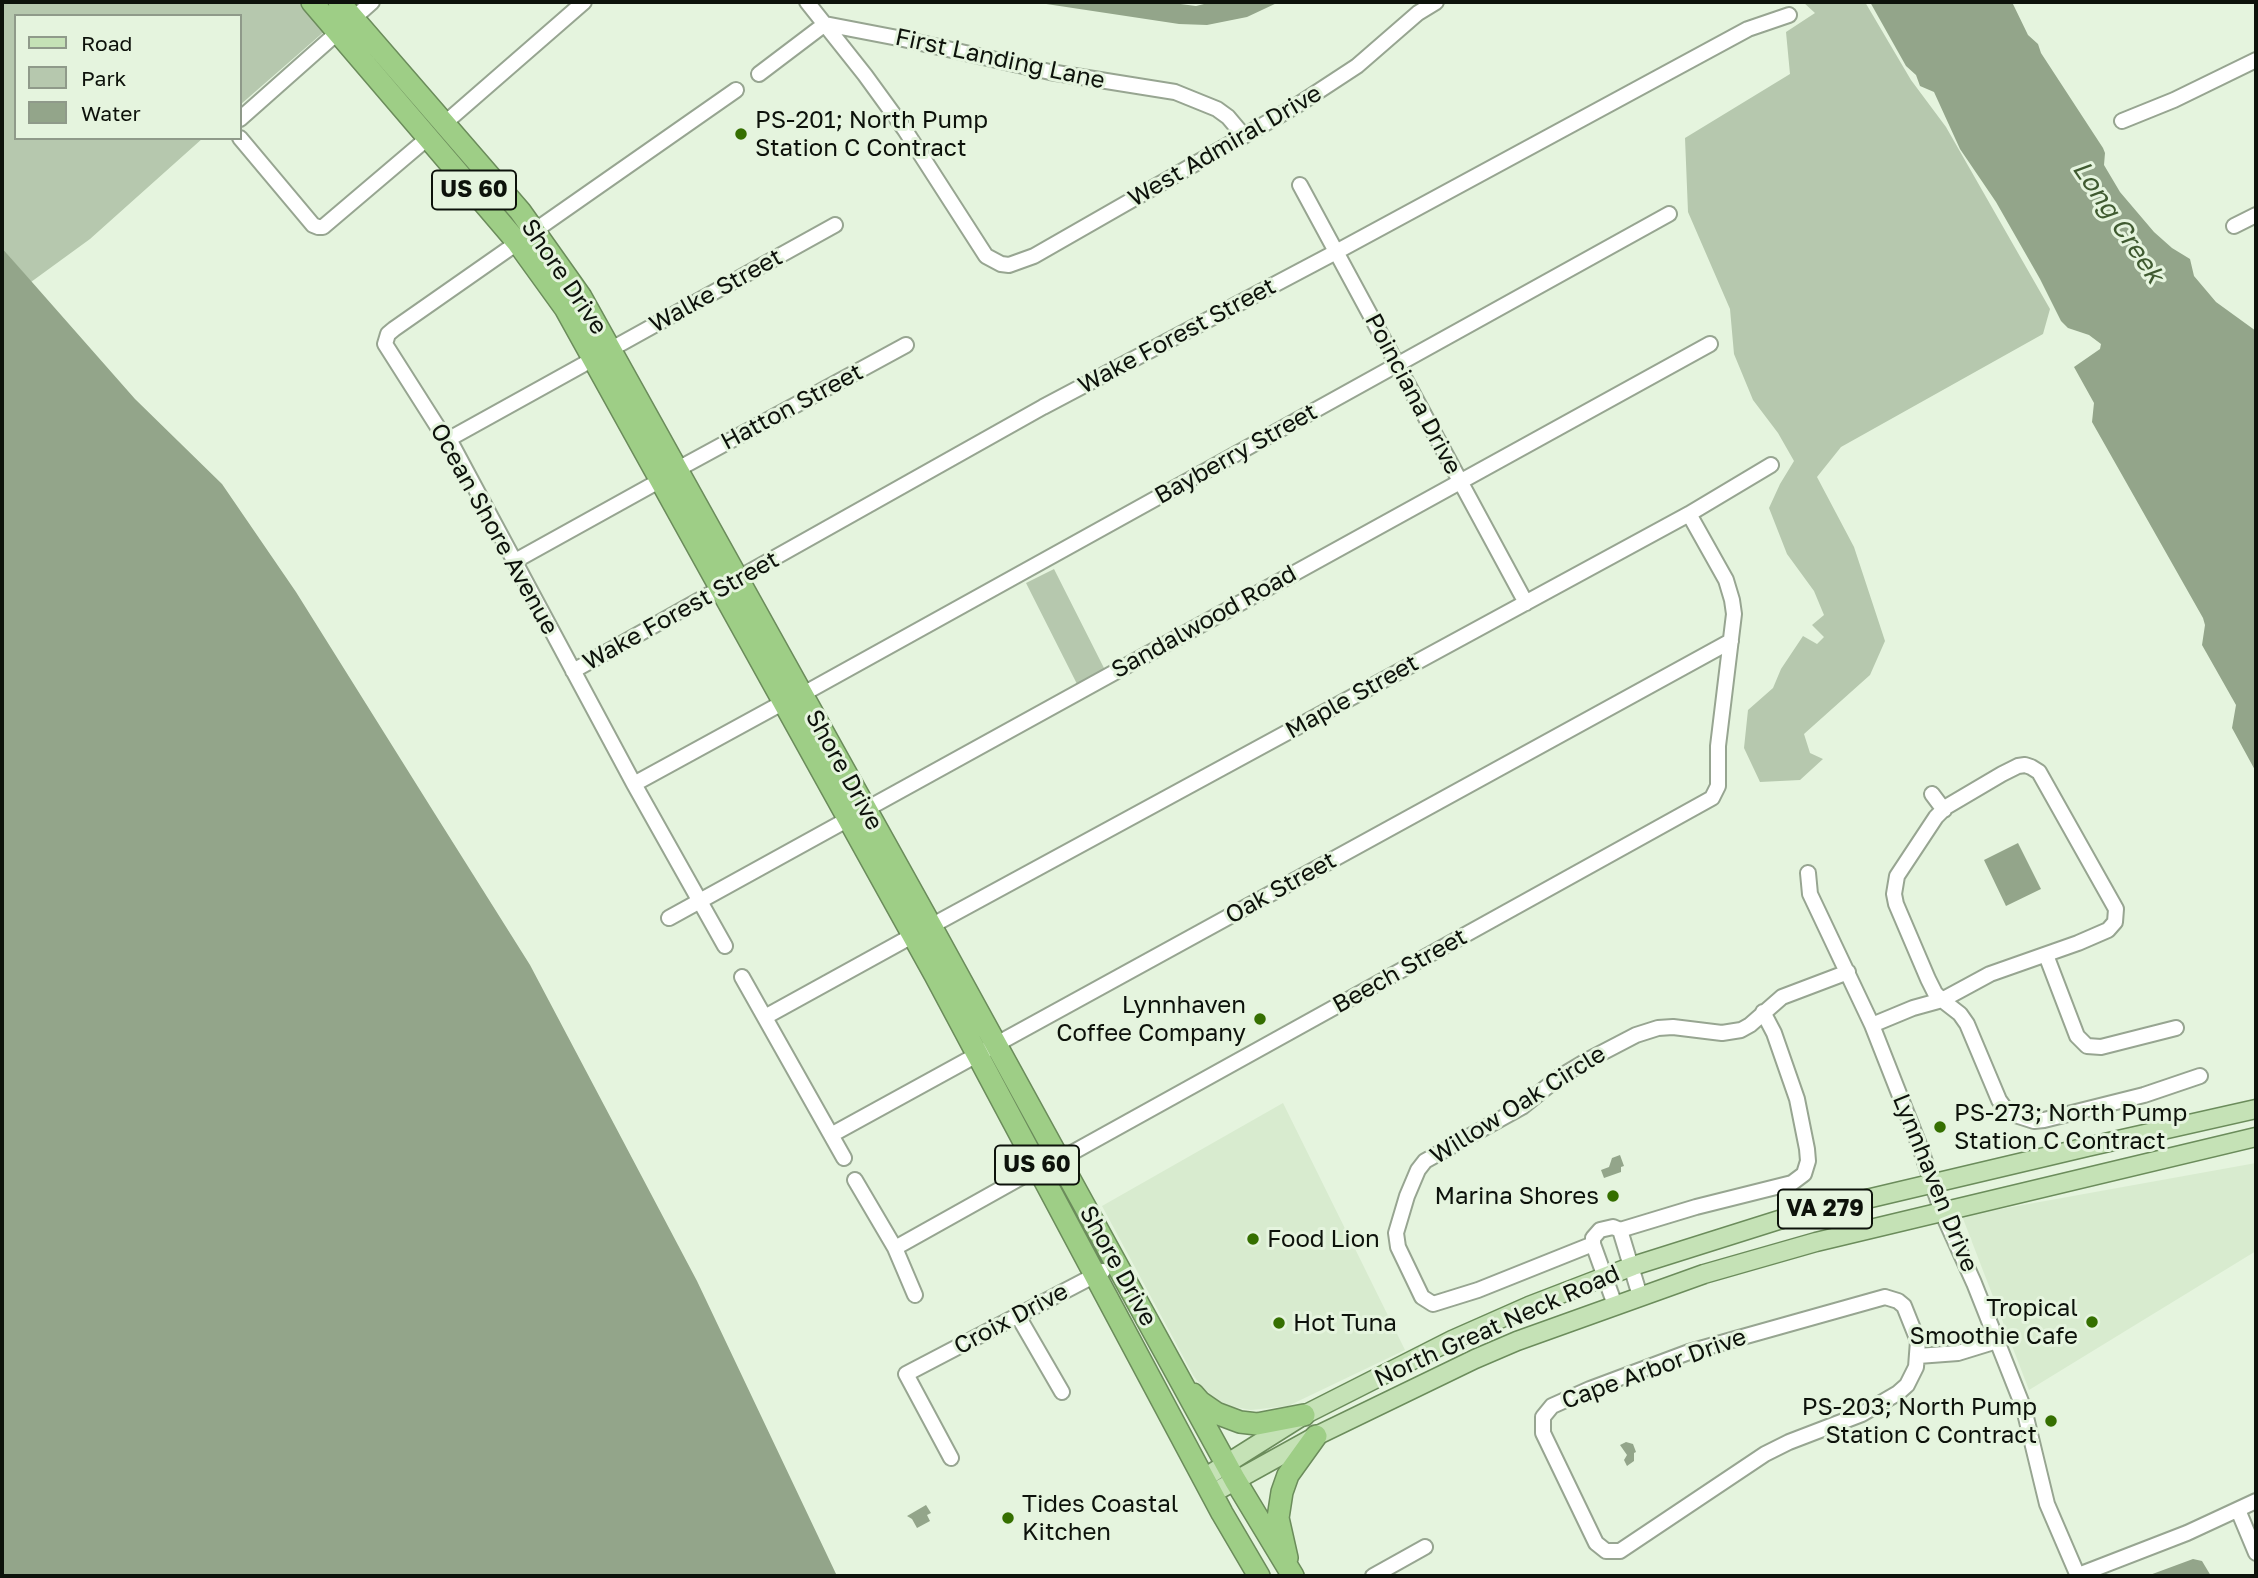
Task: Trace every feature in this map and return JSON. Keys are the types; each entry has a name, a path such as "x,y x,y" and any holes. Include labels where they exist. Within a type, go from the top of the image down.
{"highway":[{"name":"Shore Drive","path":"312,2 346,25 581,297 603,354 987,1049 1059,1160 1230,1472 1294,1576"},
{"name":"Shore Drive","path":"339,2 346,25"},
{"name":"Shore Drive","path":"987,1049 1038,1168 1238,1542 1259,1576"},
{"path":"1177,1375 1200,1402 1228,1419 1257,1424 1304,1415"},
{"path":"1294,1576 1284,1549 1278,1518 1279,1505 1288,1475 1316,1436"}],"main road":[{"name":"North Great Neck Road","path":"1208,1485 1230,1472 1304,1415 1452,1340 1605,1276 1782,1219 2256,1109"},
{"name":"North Great Neck Road","path":"1230,1472 1316,1436 1475,1359 1640,1296 1751,1260 2256,1137"}],"street":[{"path":"242,117 372,2"},
{"path":"242,140 313,225 323,227 584,2"},
{"path":"759,74 825,24 807,2"},
{"name":"West Admiral Drive","path":"825,24 905,130 986,256 1001,264 1018,263 1034,256 1296,106 1357,66 1399,29 1436,2"},
{"name":"Wake Forest Street","path":"573,671 1043,407 1748,29 1788,15"},
{"name":"First Landing Lane","path":"825,24 1050,72 1175,93 1217,109 1228,117 1244,136"},
{"path":"2122,121 2174,100 2256,60"},
{"path":"527,237 736,90"},
{"name":"Poinciana Drive","path":"1300,185 1526,603"},
{"name":"Bayberry Street","path":"634,784 1669,214"},
{"path":"2234,226 2256,215"},
{"name":"Walke Street","path":"449,439 835,225"},
{"name":"Ocean Shore Avenue","path":"527,237 394,329 388,334 386,344 439,429 449,439 634,784 725,946"},
{"name":"Sandalwood Road","path":"699,900 1710,344"},
{"name":"Hatton Street","path":"515,561 906,345"},
{"name":"Maple Street","path":"765,1017 1689,514 1771,465"},
{"path":"1689,514 1729,588 1734,614 1731,641"},
{"name":"Beech Street","path":"1059,1160 1712,798 1716,792 1718,746 1731,641"},
{"name":"Oak Street","path":"831,1135 1731,641"},
{"path":"1872,1025 1913,1008 1942,1000 1990,974 2108,930 2115,922 2116,909 2039,772 2032,766 2018,766 1963,796 1944,810 1896,876 1896,904 1935,993 1942,1000 1960,1014 1967,1024 1999,1100 2012,1114 2023,1119 2044,1120 2144,1095 2200,1076"},
{"path":"1932,794 1944,810"},
{"name":"Lynnhaven Drive","path":"1808,873 1810,894 1872,1025 1920,1147 1942,1212 1961,1252 2024,1409 2047,1504 2078,1576"},
{"path":"669,918 699,900"},
{"path":"2046,955 2077,1036 2087,1046 2101,1047 2176,1028"},
{"name":"Willow Oak Circle","path":"1763,1012 1774,1033 1797,1099 1807,1149 1808,1161 1804,1174 1792,1183 1696,1207 1620,1230 1613,1227 1600,1230 1593,1238 1593,1244 1478,1290 1433,1304 1422,1297 1398,1247 1396,1233 1407,1196 1418,1170 1425,1161 1522,1107 1558,1078 1644,1031 1673,1027 1733,1032 1750,1025 1763,1012 1782,997 1848,972"},
{"path":"742,977 844,1158"},
{"path":"895,1248 1038,1168"},
{"path":"855,1180 895,1248 915,1295"},
{"path":"1620,1230 1640,1296"},
{"path":"1593,1244 1615,1305"},
{"name":"Croix Drive","path":"951,1458 906,1374 1117,1265"},
{"name":"Cape Arbor Drive","path":"1885,1297 1898,1301 1908,1312 1918,1341 1918,1356 1913,1375 1898,1393 1862,1414 1765,1454 1620,1551 1606,1551 1596,1543 1543,1433 1542,1423 1546,1411 1590,1390 1689,1352 1885,1297"},
{"path":"1018,1316 1062,1392"},
{"path":"1918,1356 1958,1353 1997,1341"},
{"path":"2078,1576 2187,1533 2256,1501"},
{"path":"2238,1510 2256,1553"},
{"path":"1373,1576 1425,1547"}],"shaded area":[{"path":"1283,1103 1405,1350 1288,1406 1251,1410 1223,1405 1205,1391 1193,1375 1102,1206"},
{"path":"2256,1163 2256,1251 2029,1390 1962,1216"}],"green space":[{"path":"2,2 358,2 242,103 242,14 14,14 14,140 201,140 90,239 31,282 2,248"},
{"path":"1803,2 1865,2 1911,80 1946,127 2050,309 2043,334 1841,447 1817,477 1854,547 1885,641 1870,675 1804,734 1810,753 1823,759 1800,780 1760,782 1744,748 1748,710 1773,688 1781,669 1803,636 1817,644 1824,637 1812,625 1824,615 1814,591 1787,554 1769,508 1794,461 1778,433 1753,400 1734,354 1730,309 1688,212 1685,138 1790,74 1786,32 1815,13"},
{"path":"1054,569 1105,670 1077,684 1026,583"}],"water":[{"path":"1033,2 1165,2 1196,6 1212,2 1279,2 1247,17 1207,25 1179,24"},
{"name":"Long Creek","path":"1870,2 2012,2 2028,35 2038,44 2041,53 2103,148 2104,165 2120,192 2154,232 2190,259 2194,276 2216,302 2256,331 2256,772 2232,728 2236,705 2202,645 2205,625 2203,618 2092,422 2094,403 2074,367 2100,349 2101,344 2089,335 2068,328 2061,321 1996,202 1960,149 1934,92 1920,86 1916,75 1906,66"},
{"path":"2,248 135,399 222,484 296,592 530,965 697,1281 837,1576 2,1576"},
{"path":"2018,843 2041,889 2006,906 1984,860"},
{"path":"1620,1155 1624,1166 1621,1167 1621,1172 1604,1178 1601,1170 1609,1167 1612,1158"},
{"path":"1626,1442 1633,1444 1636,1452 1634,1461 1627,1466 1624,1460 1627,1455 1620,1445"},
{"path":"926,1505 931,1513 927,1515 930,1521 917,1528 907,1516"},
{"path":"2193,1559 2202,1561 2211,1576 2147,1576"}],"place":[{"name":"PS-201; North Pump Station C Contract","path":"741,134"},
{"name":"Lynnhaven Coffee Company","path":"1260,1019"},
{"name":"PS-273; North Pump Station C Contract","path":"1940,1127"},
{"name":"Marina Shores","path":"1613,1196"},
{"name":"Food Lion","path":"1253,1239"},
{"name":"Tropical Smoothie Cafe","path":"2092,1322"},
{"name":"Hot Tuna","path":"1279,1323"},
{"name":"PS-203; North Pump Station C Contract","path":"2051,1421"},
{"name":"Tides Coastal Kitchen","path":"1008,1518"}]}
